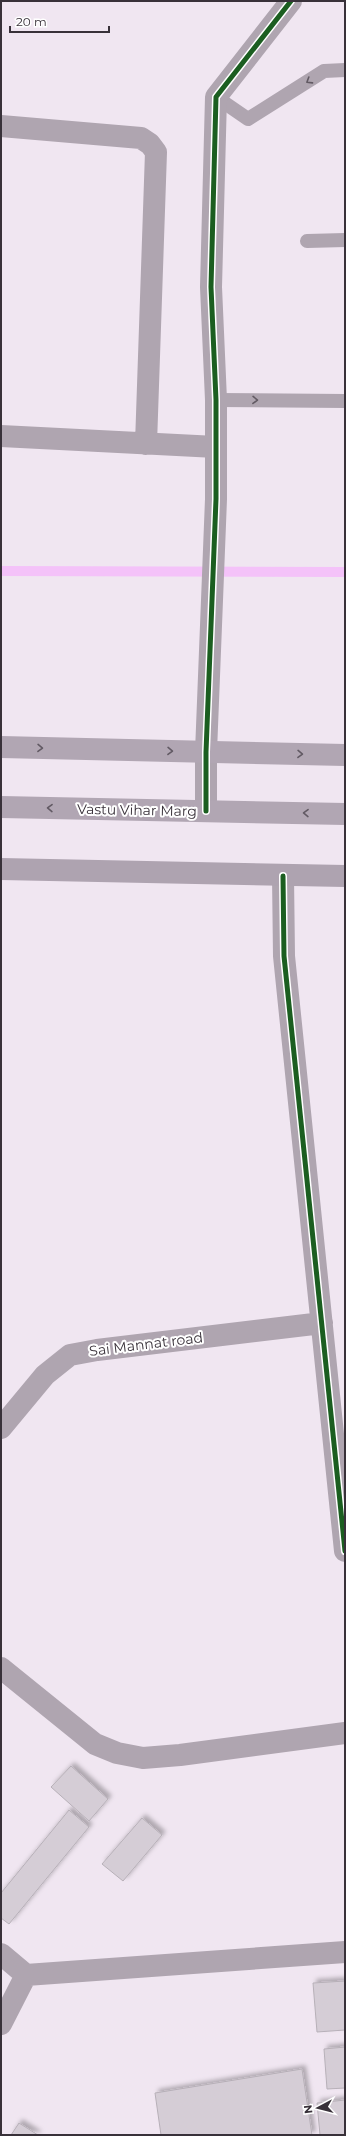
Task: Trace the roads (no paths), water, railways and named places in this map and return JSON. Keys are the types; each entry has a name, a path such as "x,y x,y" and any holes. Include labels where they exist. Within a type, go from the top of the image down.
{"main road":[{"path":"1,747 345,755"},
{"name":"Vastu Vihar Marg","path":"1,807 345,814"}],"street":[{"path":"206,811 206,752 216,499 216,400 211,287 216,97 291,1"},
{"path":"1,126 141,138 150,144 156,152 146,444"},
{"path":"1,436 216,447"},
{"path":"1,869 283,876 345,876"},
{"path":"283,876 284,956 345,1551"},
{"name":"Sai Mannat road","path":"1,1428 45,1375 70,1355 97,1350 322,1322"},
{"path":"1,1668 95,1744 117,1753 143,1758 180,1755 345,1733"},
{"path":"1,1954 26,1975 345,1952"},
{"path":"1,2024 26,1975"}],"lane":[{"path":"216,97 248,119 324,71 345,70"},
{"path":"307,241 345,240"},
{"path":"216,400 345,401"}],"waterway":[{"path":"1,571 345,572"}]}
